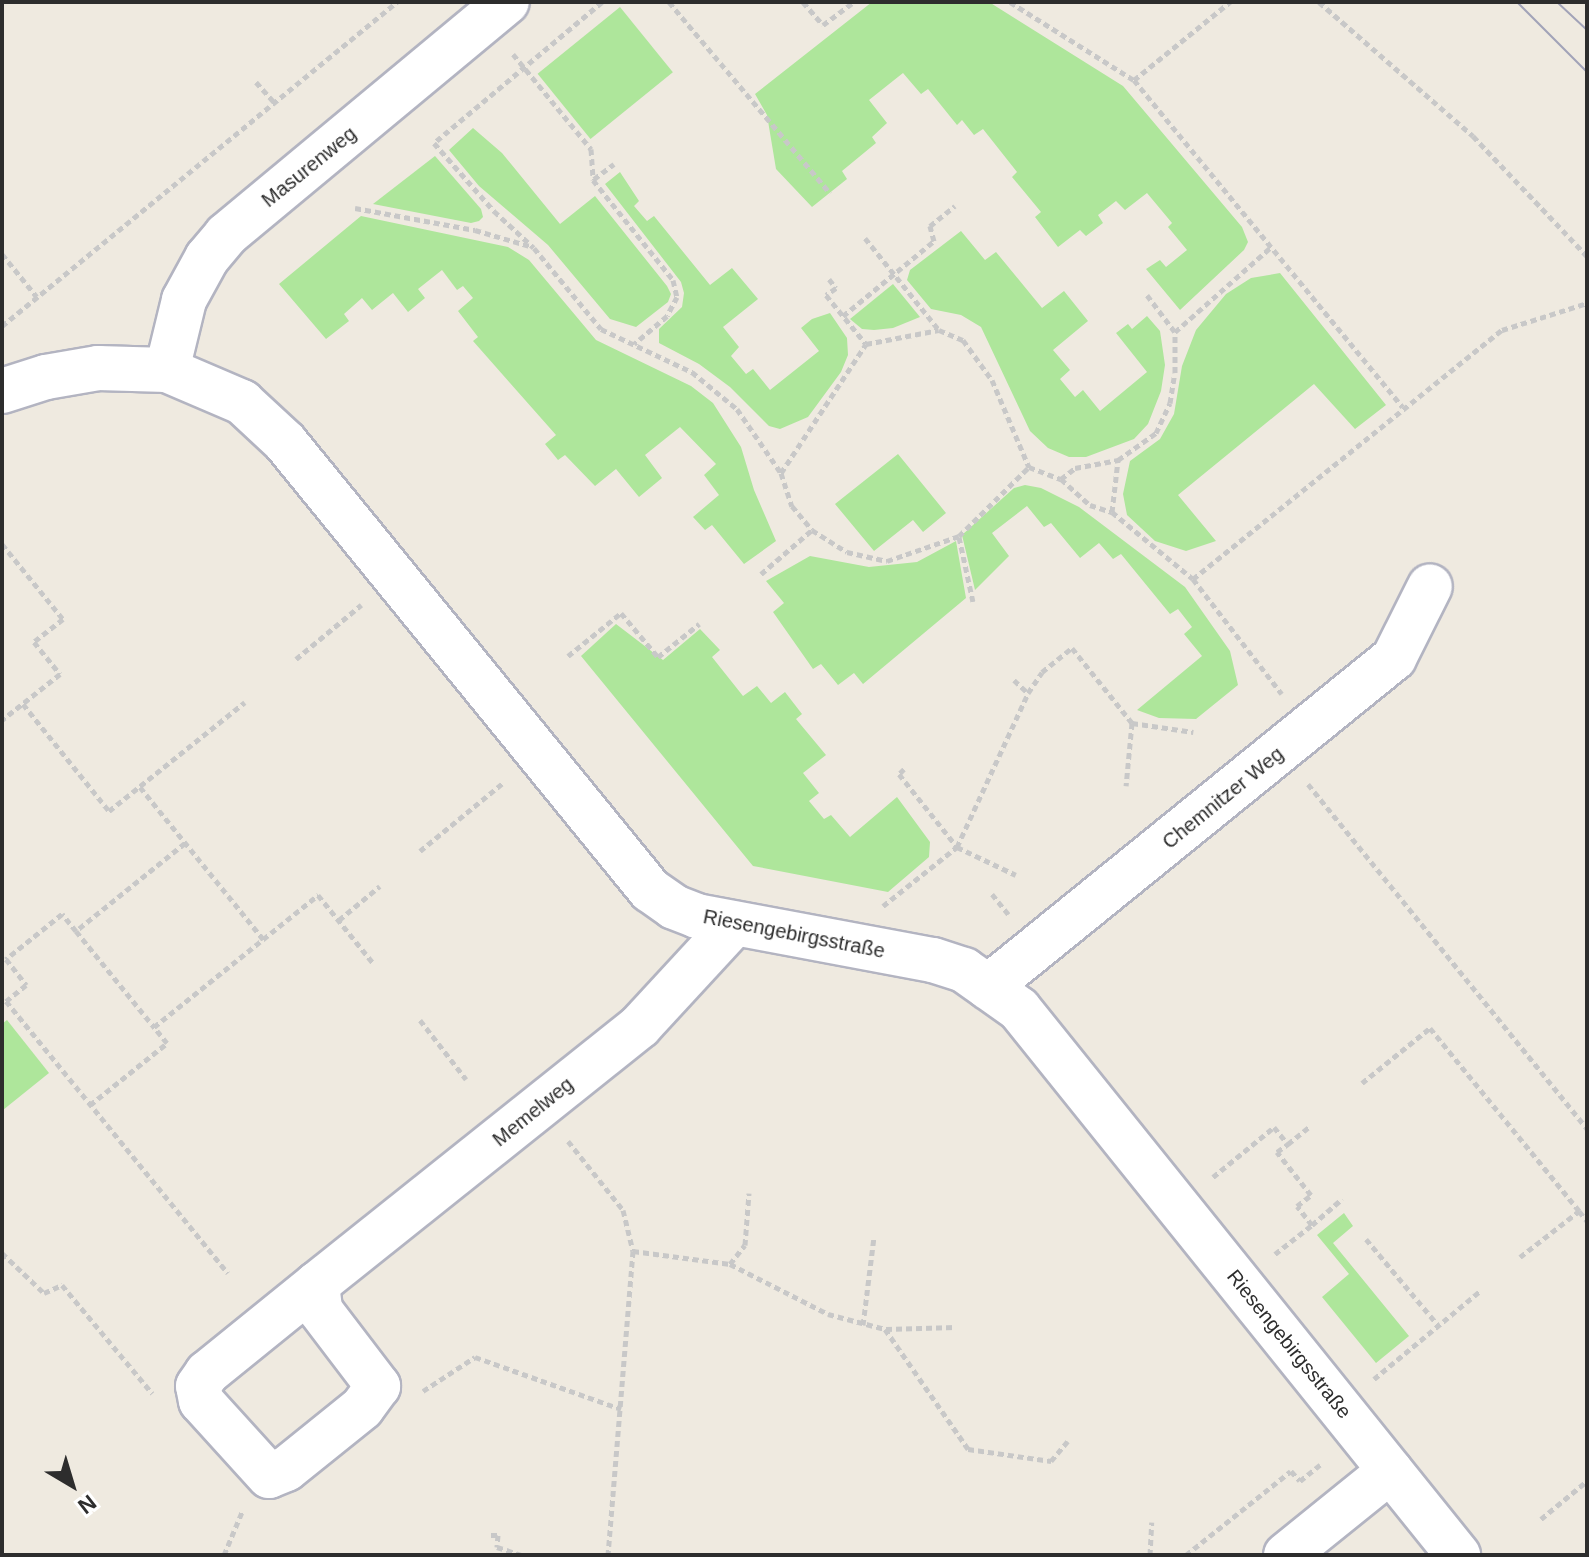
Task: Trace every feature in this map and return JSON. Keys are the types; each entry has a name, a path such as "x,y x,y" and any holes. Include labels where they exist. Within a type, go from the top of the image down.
{"street":[{"name":"Masurenweg","path":"167,370 184,300 207,258 226,235 496,11"},
{"name":"Riesengebirgsstraße","path":"2,391 46,377 98,368 167,370 242,402 285,442 650,890 674,907 734,924 933,960 964,970 1019,1009 1458,1555"},
{"name":"Chemnitzer Weg","path":"988,987 1394,658 1430,586"},
{"name":"Memelweg","path":"378,1386 362,1408 286,1469 269,1476 201,1401 198,1386 207,1373 640,1026 734,924"},
{"path":"317,1284 320,1310 378,1386"},
{"path":"1286,1555 1390,1471"}],"path":[{"path":"2,326 397,2"},
{"path":"602,2 434,143 494,211 534,248 601,329 692,372 737,409 781,473 792,506 812,530 847,552 887,561 959,536 1029,467"},
{"path":"669,2 830,193"},
{"path":"803,2 823,25 853,2"},
{"path":"1010,2 1134,80 1403,407"},
{"path":"1134,80 1230,2"},
{"path":"1319,2 1473,136 1587,256"},
{"path":"496,11 524,68 591,149 593,180 673,280 677,297 667,316 634,344"},
{"path":"256,82 274,102"},
{"path":"593,180 614,164"},
{"path":"843,316 934,241 930,226 955,206"},
{"path":"355,208 475,230 534,248"},
{"path":"865,238 939,330 963,340 992,380 1029,467 1061,479 1090,505 1112,512 1193,579 1295,740 1587,1129"},
{"path":"1175,332 1271,247"},
{"path":"2,254 37,297"},
{"path":"829,279 836,288 826,295 866,344"},
{"path":"1061,479 1075,468 1118,460 1156,433 1170,403 1175,373 1175,332 1147,295"},
{"path":"1193,579 1502,330 1587,303"},
{"path":"781,473 866,344 939,330"},
{"path":"1112,512 1118,460"},
{"path":"761,574 812,530"},
{"path":"959,536 973,602"},
{"path":"2,544 63,619 34,642 60,674 2,720"},
{"path":"296,659 395,576"},
{"path":"568,656 621,613 658,657 699,624"},
{"path":"880,908 957,847 1028,693 1042,672 1072,648 1132,723 1193,732"},
{"path":"1014,680 1028,693"},
{"path":"23,704 109,811 245,702"},
{"path":"1126,786 1132,723"},
{"path":"420,851 539,754"},
{"path":"904,769 899,774 957,847 1016,875"},
{"path":"140,787 263,939"},
{"path":"76,931 185,843"},
{"path":"339,920 380,886"},
{"path":"154,1027 318,895 373,963"},
{"path":"90,1105 167,1043 62,914 6,959 26,985 4,1003 228,1273"},
{"path":"420,1020 466,1079"},
{"path":"1362,1083 1430,1028 1587,1221"},
{"path":"540,1106 623,1210 633,1251 608,1555"},
{"path":"1310,1126 1277,1152 1311,1195 1297,1206 1312,1225"},
{"path":"1212,1178 1274,1127 1288,1144"},
{"path":"730,1264 745,1245 749,1193"},
{"path":"1275,1254 1342,1199"},
{"path":"1520,1257 1579,1211"},
{"path":"863,1325 874,1237"},
{"path":"1366,1239 1438,1325"},
{"path":"633,1251 730,1264 828,1314 863,1325 885,1329 956,1327"},
{"path":"2,1253 44,1293 62,1285 155,1397"},
{"path":"1370,1382 1480,1291"},
{"path":"885,1329 968,1449 1051,1461 1068,1441"},
{"path":"378,1386 424,1392 475,1357 621,1409"},
{"path":"1186,1555 1291,1471 1300,1481 1331,1456"},
{"path":"1541,1519 1587,1481"},
{"path":"1150,1555 1152,1522"},
{"path":"491,1535 498,1535 497,1547 522,1555"}],"green space":[{"path":"872,2 989,2 1123,86 1242,227 1248,242 1244,250 1180,310 1146,269 1160,260 1166,267 1187,250 1168,227 1172,223 1147,193 1125,210 1116,201 1098,215 1103,223 1086,236 1080,230 1058,247 1035,217 1041,212 1012,177 1017,172 983,129 974,135 962,120 957,125 928,89 921,94 903,73 869,100 887,123 872,137 876,143 842,171 847,179 812,207 776,169 767,115 755,94"},
{"path":"620,7 673,72 590,139 538,74"},
{"path":"473,128 502,153 560,224 595,196 667,286 671,294 668,302 636,327 610,319 548,245 479,186 449,150"},
{"path":"435,156 481,209 483,217 479,221 471,223 373,204"},
{"path":"620,172 639,201 634,206 647,221 654,216 710,285 732,268 758,299 723,327 739,347 731,356 746,374 753,369 770,390 819,351 801,328 812,319 830,313 847,338 848,355 841,372 808,417 780,429 769,426 730,387 699,364 659,343 659,329 682,307 684,293 681,282 605,184"},
{"path":"361,216 508,247 529,260 596,340 691,386 713,403 741,447 754,490 776,541 744,564 712,525 705,530 693,517 719,495 704,475 716,464 680,427 645,455 662,478 639,497 616,469 595,486 565,455 558,460 545,444 556,435 473,341 478,337 458,311 473,298 463,286 457,290 442,270 418,289 425,298 408,312 393,293 372,310 362,298 344,314 349,321 326,339 279,284"},
{"path":"961,231 985,260 996,252 1042,308 1064,291 1088,321 1053,350 1070,370 1060,379 1075,397 1083,390 1100,411 1147,372 1116,333 1128,324 1132,329 1147,316 1160,331 1165,365 1161,391 1148,424 1134,439 1086,457 1069,457 1048,448 1030,431 981,327 961,315 931,309 907,280 910,270"},
{"path":"1280,273 1386,405 1355,429 1314,384 1178,495 1216,541 1186,551 1155,541 1127,515 1123,494 1130,461 1160,439 1174,414 1182,366 1196,330 1226,294 1251,278"},
{"path":"893,284 920,317 893,328 874,330 862,329 850,319"},
{"path":"898,454 946,513 923,532 913,520 874,551 835,504"},
{"path":"1025,485 1041,488 1079,507 1185,587 1230,651 1238,685 1196,719 1159,718 1137,710 1202,656 1184,634 1192,627 1178,609 1170,614 1121,554 1113,559 1099,543 1080,558 1051,523 1044,527 1027,506 992,533 1009,556 975,590 962,535 1014,488"},
{"path":"956,541 966,598 863,684 854,673 838,685 821,664 813,669 773,612 784,603 766,581 810,556 869,567 917,562"},
{"path":"616,624 663,660 700,629 720,650 712,657 743,696 757,686 771,703 785,692 802,714 796,719 826,755 803,773 819,793 809,801 824,819 831,815 850,837 897,797 930,842 929,857 888,892 753,866 581,656"},
{"path":"7,1020 49,1073 3,1110 2,1024"},
{"path":"1344,1213 1353,1226 1333,1243 1409,1336 1376,1363 1322,1297 1349,1274 1317,1235"}],"tram line":[{"path":"1517,2 1587,72"},
{"path":"1557,2 1587,30"}]}
